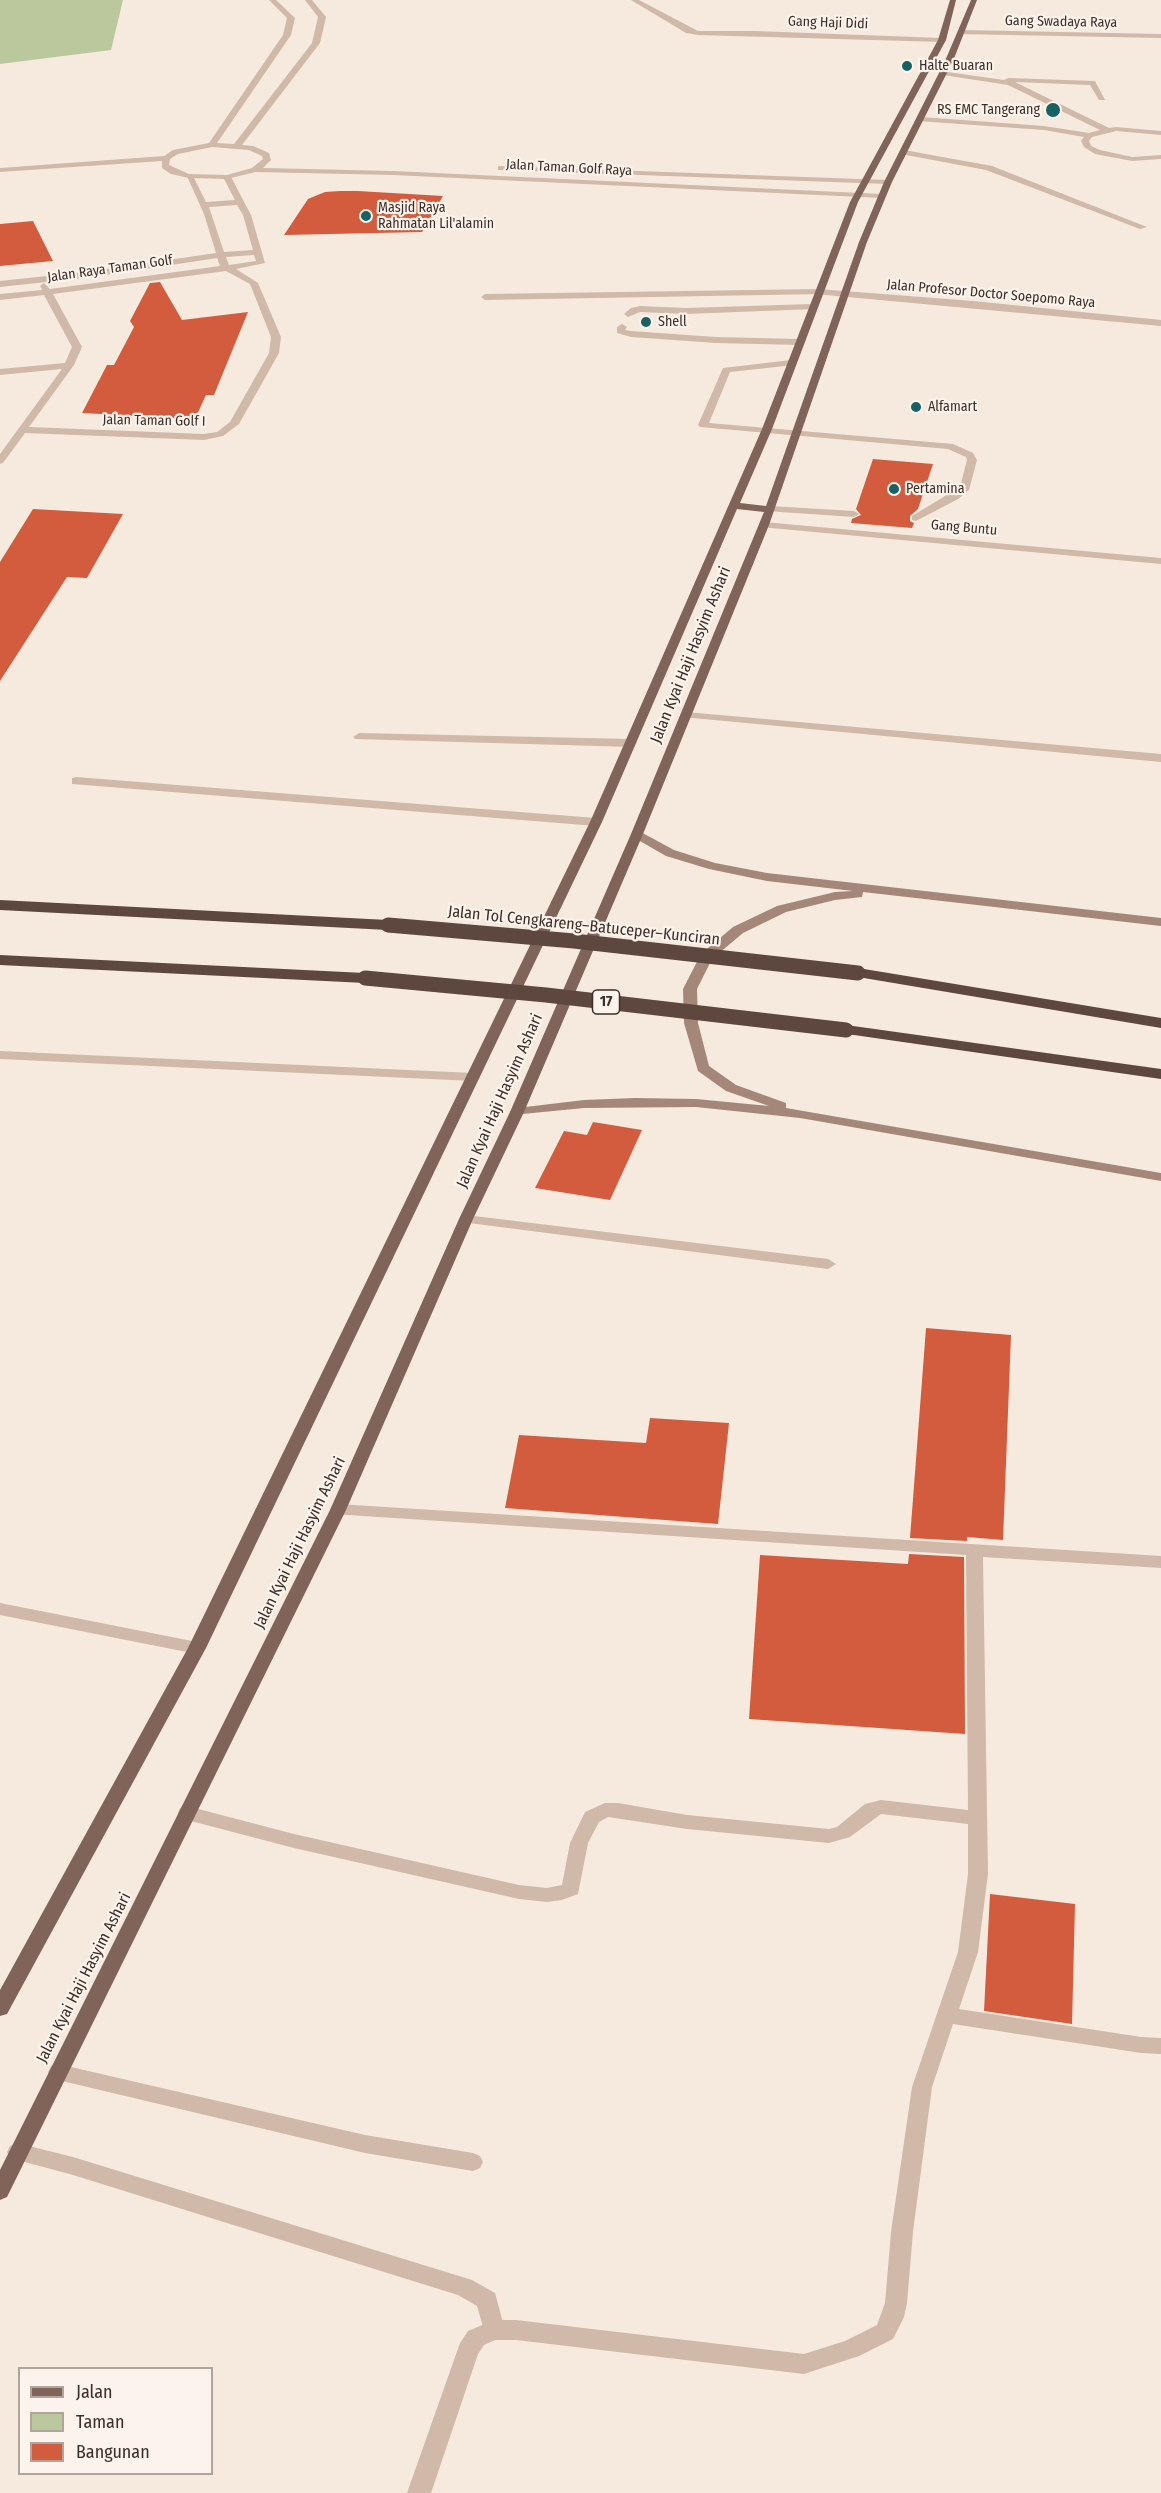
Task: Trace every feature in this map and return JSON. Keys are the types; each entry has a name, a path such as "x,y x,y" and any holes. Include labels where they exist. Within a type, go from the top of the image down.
{"highway":[{"name":"Jalan Tol Cengkareng–Batuceper–Kunciran","path":"0,905 388,925 574,941 858,973 1161,1023"},
{"name":"17","path":"0,960 365,978 546,995 846,1030 1161,1074"}],"main road":[{"name":"Jalan Kyai Haji Hasyim Ashari","path":"0,2008 5,1987 197,1648 596,822 734,506 858,195 942,40 953,0"},
{"name":"Jalan Kyai Haji Hasyim Ashari","path":"0,2191 17,2152 338,1510 466,1218 518,1112 637,834 764,525 844,294 882,196 943,73 974,0"},
{"path":"734,506 770,509"},
{"path":"637,834 670,853 713,866 767,877 1161,922"},
{"path":"800,1114 730,1088 703,1068 691,1023 690,989 706,957 738,930 782,909 835,896 894,891"},
{"path":"518,1112 584,1104 696,1103 800,1114 1161,1177"}],"street":[{"path":"212,145 287,35 291,18 272,0"},
{"path":"238,145 316,42 322,17 308,0"},
{"name":"Gang Haji Didi","path":"634,0 689,31 714,34 755,33 942,40"},
{"name":"Gang Swadaya Raya","path":"961,32 1161,36"},
{"path":"943,73 1002,80 1092,83 1102,98"},
{"path":"1002,80 1095,120 1107,130"},
{"path":"922,117 1089,135 1107,130 1135,129 1161,133"},
{"path":"1089,135 1085,141 1088,147 1098,152 1132,159 1161,157"},
{"path":"22,178 166,162 176,152 212,145 238,145 260,151 266,155 267,160"},
{"path":"904,152 989,168 1143,227"},
{"path":"166,162 174,172 189,176 227,177 255,170 267,160 279,160"},
{"path":"0,170 166,162"},
{"name":"Jalan Taman Golf Raya","path":"337,162 888,182"},
{"name":"Jalan Taman Golf Raya","path":"255,170 393,173 882,196"},
{"path":"189,176 209,218 224,266 254,283 261,263 247,215 227,177"},
{"path":"203,205 240,202"},
{"name":"Jalan Raya Taman Golf","path":"0,284 219,255 258,252"},
{"name":"Jalan Raya Taman Golf","path":"0,297 224,266 261,263"},
{"path":"0,460 4,450 23,430 69,365 77,347 40,280"},
{"name":"Jalan Taman Golf I","path":"23,430 182,438 220,434 234,424 274,353 276,337 254,283"},
{"name":"Jalan Profesor Doctor Soepomo Raya","path":"815,299 844,294 1161,323"},
{"path":"485,297 815,299"},
{"path":"628,314 640,309 686,311 815,299"},
{"path":"622,327 620,331 631,334 800,342"},
{"path":"791,363 726,370 703,424 950,446 970,455 972,460 965,488 954,497 916,518"},
{"path":"0,372 69,365"},
{"path":"770,509 854,514"},
{"name":"Gang Buntu","path":"764,525 1161,561"},
{"path":"686,715 1161,758"},
{"path":"358,737 631,743"},
{"path":"76,781 596,822"},
{"path":"0,1055 473,1077"},
{"path":"466,1218 828,1264"},
{"path":"338,1510 1161,1562"},
{"path":"419,2493 468,2350 476,2338 494,2330 516,2330 804,2364 852,2349 885,2332 893,2317 896,2303 902,2232 922,2087 968,1952 978,1874 974,1550"},
{"path":"0,1609 197,1648"},
{"path":"187,1813 294,1841 519,1892 547,1895 562,1893 570,1889 579,1843 592,1817 605,1810 618,1810 687,1822 829,1836 843,1832 872,1809 881,1807 978,1818"},
{"path":"947,2015 1141,2045 1161,2046"},
{"path":"58,2072 365,2144 473,2162"},
{"path":"17,2152 73,2166 464,2287 487,2300 494,2330"}],"green space":[{"path":"0,0 123,0 111,50 0,64"}],"building":[{"name":"Masjid Raya Rahmatan Lil'alamin","path":"325,192 443,196 422,232 284,235 308,199"},
{"path":"33,221 53,261 0,266 0,224"},
{"path":"160,282 182,320 248,312 214,395 206,395 195,419 82,413 107,365 114,365 134,327 130,321 150,283"},
{"name":"Pertamina","path":"873,459 933,464 918,509 910,516 910,521 914,523 912,528 851,523 852,519 861,515 856,509"},
{"path":"33,509 123,514 87,578 67,577 0,681 0,562"},
{"path":"593,1122 642,1130 610,1200 535,1188 564,1131 587,1135"},
{"path":"926,1328 1011,1335 1003,1540 967,1537 967,1541 910,1538"},
{"path":"650,1418 729,1423 718,1524 505,1508 519,1435 646,1443"},
{"path":"909,1554 964,1557 965,1734 749,1719 760,1555 908,1564"},
{"path":"990,1894 1075,1904 1072,2024 984,2011"}],"place":[{"name":"Halte Buaran","path":"907,66"},
{"name":"RS EMC Tangerang","path":"1053,110"},
{"name":"Masjid Raya Rahmatan Lil'alamin","path":"366,216"},
{"name":"Shell","path":"646,322"},
{"name":"Alfamart","path":"916,407"},
{"name":"Pertamina","path":"894,489"}]}
